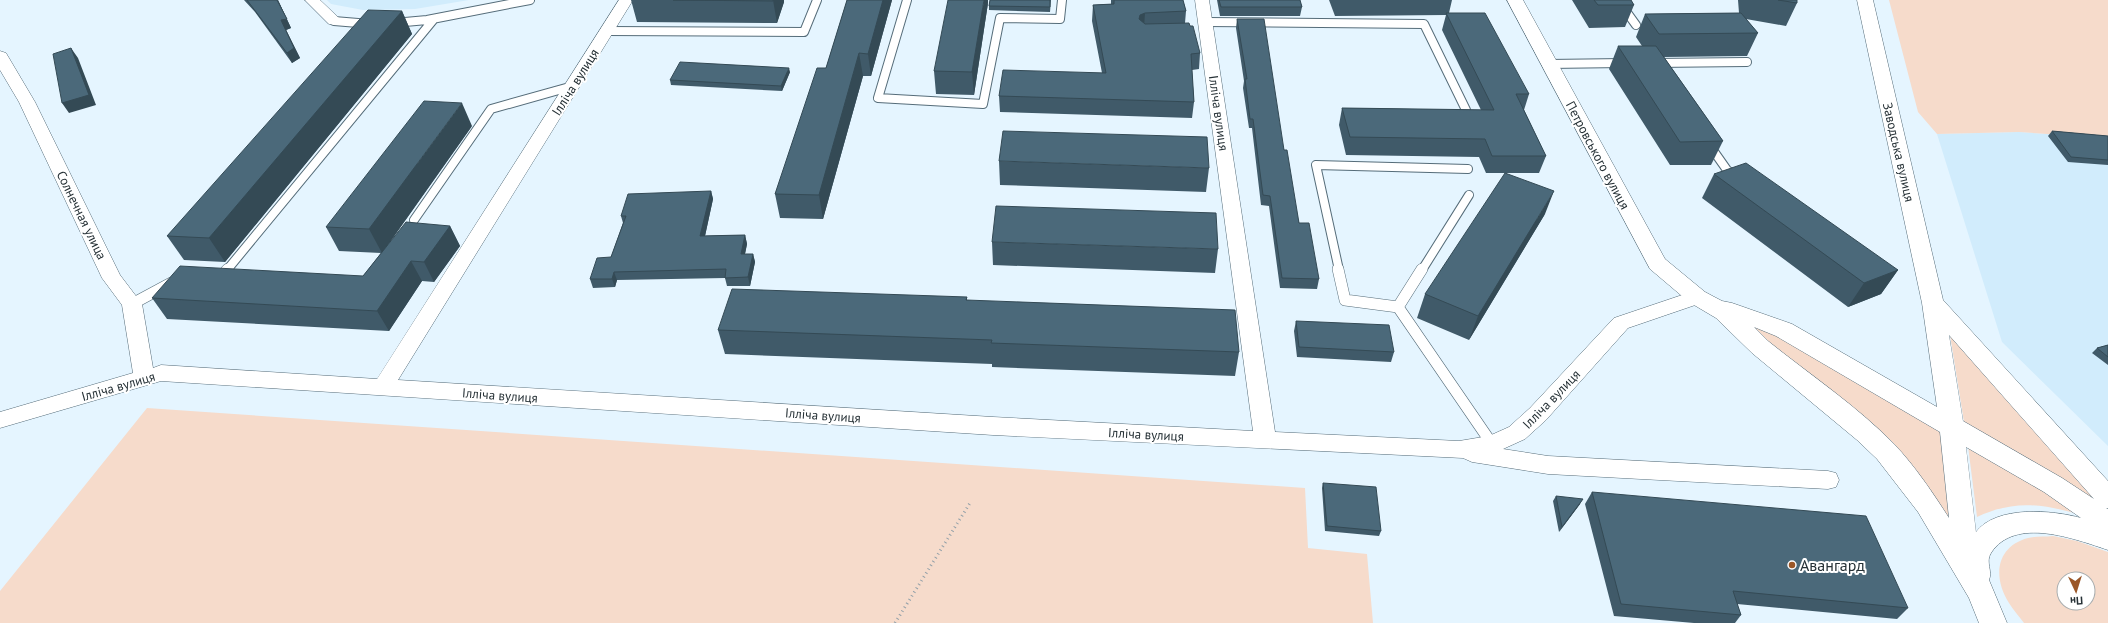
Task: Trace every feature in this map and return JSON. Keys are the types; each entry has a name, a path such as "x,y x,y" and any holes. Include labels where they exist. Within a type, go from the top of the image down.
{"main road":[{"name":"Петровського вулиця","path":"1515,0 1548,64 1657,264 1697,297"},
{"name":"Заводська вулиця","path":"1865,0 1933,303 1952,429 1966,558 1978,589"},
{"path":"1697,297 1784,330 1952,429 2054,485 2108,523"},
{"path":"1697,297 1724,312 1760,347 1866,433 1886,452 1927,505 1978,589 1991,614 1999,623"},
{"path":"1933,303 2108,498"},
{"path":"1993,623 1978,589 1975,561 1984,539 2004,526 2032,521 2066,525 2108,539"}],"street":[{"path":"312,0 334,21"},
{"name":"Ілліча вулиця","path":"382,388 626,0"},
{"name":"Ілліча вулиця","path":"1202,0 1265,439"},
{"name":"Солнечная улица","path":"0,56 27,102 112,278 132,304 144,378"},
{"name":"Ілліча вулиця","path":"0,420 161,373 993,426 1459,450 1492,444 1517,433 1538,414 1621,323 1697,297"},
{"path":"1459,450 1548,465 1828,480"}],"lane":[{"path":"334,21 384,23 434,19 530,0"},
{"path":"607,31 804,32 817,0"},
{"path":"906,0 878,98 983,104 1000,18 1060,19 1062,0"},
{"path":"1618,0 1636,25"},
{"path":"241,272 222,271 434,19"},
{"path":"1205,29 1424,24 1466,110"},
{"path":"1661,75 1649,63 1747,62"},
{"path":"1548,64 1630,63"},
{"path":"414,220 491,109 572,86"},
{"path":"1701,132 1727,170 1746,184"},
{"path":"1468,168 1316,165 1345,300 1398,307 1492,444"},
{"path":"1398,307 1470,195"},
{"path":"132,304 183,276"}],"path":[{"path":"895,623 970,503"}],"shaded area":[{"path":"327,0 469,0 415,9 363,10 331,4"},
{"path":"1889,0 2108,0 2108,138 2019,132 1937,134 1918,112"},
{"path":"2019,132 2108,138 2108,446 2002,342 1937,134"},
{"path":"1730,306 1940,432 1951,524"},
{"path":"1950,335 2103,508 1965,428"},
{"path":"147,408 1305,488 1308,548 1367,554 1373,623 0,623 0,591"},
{"path":"1968,446 2023,475 2074,513 2048,507 2025,505 2001,508 1977,517"},
{"path":"2053,536 2077,541 2108,552 2108,623 2024,623 2011,606 2004,593 1999,574 2003,556 2009,548 2017,542 2031,537"}],"building":[{"path":"247,0 277,0 287,19 281,20 294,48 287,53"},
{"path":"673,0 773,0 773,1"},
{"path":"847,0 883,0 868,54 859,53 819,195 775,194 817,68 826,68"},
{"path":"948,0 984,0 972,72 934,71"},
{"path":"990,0 1050,0 1050,7 989,6"},
{"path":"1114,0 1183,0 1186,11 1145,13 1140,15 1139,19 1145,24 1189,23 1190,26 1193,26 1200,53 1191,54 1194,102 999,96 1003,70 1106,73 1093,5 1114,4"},
{"path":"1219,0 1300,0 1302,7 1221,7"},
{"path":"1594,0 1631,0 1634,5 1598,5"},
{"path":"1778,0 1797,0 1797,3"},
{"path":"368,10 402,11 209,238 167,236"},
{"path":"1446,13 1485,13 1529,94 1516,94 1546,156 1492,156 1485,139 1350,137 1342,108 1494,110"},
{"path":"1741,13 1758,33 1659,34 1645,14"},
{"path":"1237,19 1264,19 1284,150 1287,150 1299,223 1309,223 1319,279 1282,278 1270,196 1263,195 1253,119 1250,119 1245,79 1247,79"},
{"path":"1618,46 1656,46 1723,141 1680,142"},
{"path":"71,48 89,95 62,103 53,54"},
{"path":"680,62 789,68 781,86 670,80"},
{"path":"424,101 462,103 369,229 326,227"},
{"path":"1003,131 1207,137 1209,168 999,161"},
{"path":"2052,131 2108,136 2108,160 2071,157"},
{"path":"1746,163 1898,270 1864,283 1714,174"},
{"path":"1505,173 1554,191 1478,316 1425,294"},
{"path":"711,191 700,236 745,235 741,254 753,254 748,277 725,278 726,269 614,272 612,279 590,279 597,258 611,257 626,216 621,216 628,194"},
{"path":"996,206 1216,213 1218,249 992,242"},
{"path":"406,222 450,226 424,262 411,261 377,311 152,298 180,266 363,276"},
{"path":"732,289 967,297 966,300 1235,310 1239,352 991,343 992,340 718,330"},
{"path":"1296,321 1389,325 1394,352 1299,347"},
{"path":"2108,345 2108,357 2097,348"},
{"path":"1323,483 1376,487 1381,531 1327,526"},
{"path":"1592,492 1866,516 1908,608 1733,591 1741,615 1621,604"},
{"path":"1556,496 1583,499 1562,527"}],"place":[{"name":"Авангард","path":"1792,565"}]}
